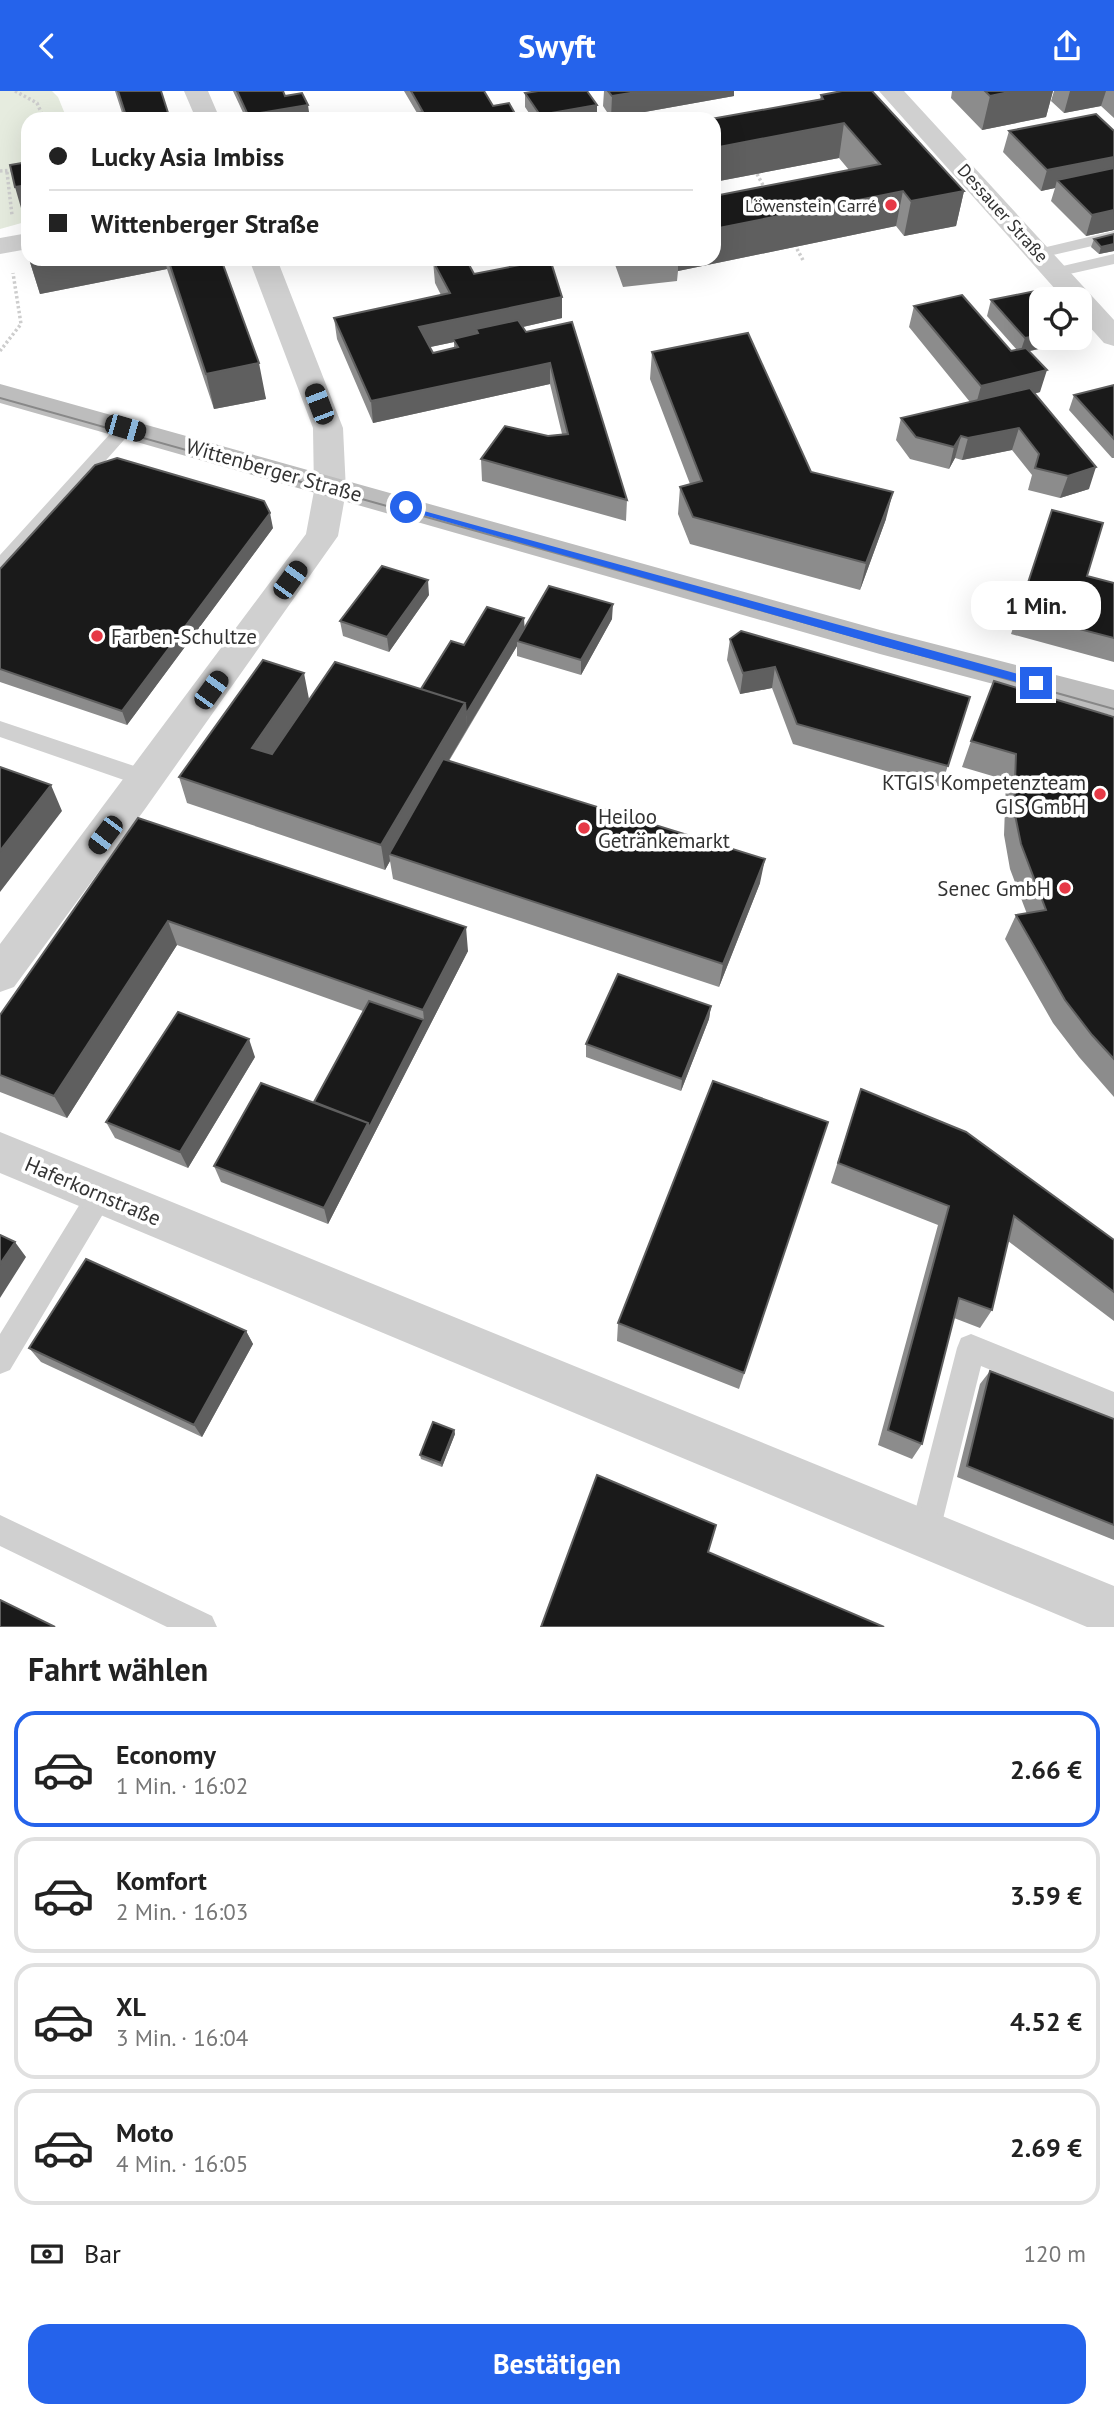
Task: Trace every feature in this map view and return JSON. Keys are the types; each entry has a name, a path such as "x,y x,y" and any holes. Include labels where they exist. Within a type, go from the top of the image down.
{"main road":[{"name":"Wittenberger Straße","path":"0,393 880,642 1114,703"}],"street":[{"path":"196,91 205,112"},
{"name":"Dessauer Straße","path":"891,91 1114,337"},
{"path":"3,966 147,779 322,536 330,485 328,428 266,266"},
{"name":"Haferkornstraße","path":"0,1152 925,1531 1114,1612"}],"lane":[{"path":"1048,263 1114,236"},
{"path":"1048,263 1114,259"},
{"path":"0,567 125,428"},
{"path":"0,729 147,779"},
{"path":"0,1360 100,1195"},
{"path":"925,1531 971,1348 1114,1406"},
{"path":"0,1529 201,1627"}],"path":[{"path":"15,91 37,103 41,112"},
{"path":"0,171 7,172 21,167"},
{"path":"0,351 21,324 7,172"},
{"path":"757,174 769,196"},
{"path":"797,249 804,262"}],"shaded area":[{"path":"0,91 52,91 58,97 64,112 21,112 21,223 0,229"}],"building":[{"path":"118,91 161,91 168,112 125,112"},
{"path":"237,91 283,91 285,96 302,93 308,105 266,112 247,112"},
{"path":"411,91 484,91 493,106 509,103 514,112 423,112"},
{"path":"587,91 597,105 557,112 538,112 525,93"},
{"path":"608,91 643,91 612,96"},
{"path":"842,91 872,91 964,191 911,201 903,191 721,228 721,195 880,164 844,123 721,147 721,117 823,99 821,95"},
{"path":"985,91 1014,91 990,96"},
{"path":"1096,114 1114,131 1114,157 1047,170 1009,131"},
{"path":"21,163 21,186 15,187 10,165"},
{"path":"1114,168 1114,210 1092,215 1057,180"},
{"path":"1114,234 1114,244 1101,247 1094,239"},
{"path":"170,266 224,266 259,363 206,374"},
{"path":"436,266 470,266 474,274 515,266 552,266 562,297 419,327 433,353 458,347 453,339 478,333 476,329 518,320 526,332 572,322 627,500 481,459 505,426 548,436 568,434 550,363 371,401 334,318 450,293"},
{"path":"1029,292 1029,337 1025,338 991,300"},
{"path":"962,295 1011,351 1026,348 1047,370 981,386 914,306"},
{"path":"748,333 811,472 893,492 866,563 693,517 680,487 702,481 652,352"},
{"path":"1114,385 1114,439 1074,395"},
{"path":"1030,388 1096,467 1068,476 1035,468 1039,454 1019,428 968,438 961,436 954,447 916,437 901,418"},
{"name":"Farben-Schultze","path":"117,458 264,501 270,513 122,711 0,669 0,569 95,465"},
{"path":"1052,510 1103,523 1087,576 1114,583 1114,638 1018,613"},
{"path":"382,566 428,580 387,637 340,621"},
{"path":"549,586 613,604 581,660 517,641"},
{"path":"487,607 524,618 466,714 465,703 421,689 451,641 464,645"},
{"path":"741,631 970,697 948,766 797,724 775,667 743,673 730,639"},
{"path":"263,660 304,673 252,748 272,754 335,662 465,703 381,845 179,777"},
{"name":"Senec GmbH","path":"994,681 1114,717 1114,1059 1065,1000 1016,915 1046,910 1021,844 1014,810 1016,754 971,741"},
{"path":"443,759 765,859 723,964 389,854"},
{"path":"0,767 51,785 0,851"},
{"path":"138,818 466,927 423,1010 168,921 54,1096 0,1075 0,1015"},
{"path":"618,974 711,1006 682,1079 586,1044"},
{"path":"369,1001 424,1020 369,1128 368,1123 314,1102"},
{"path":"178,1012 249,1039 180,1152 106,1122"},
{"path":"713,1081 828,1122 744,1373 618,1323"},
{"path":"261,1083 368,1123 324,1208 214,1166"},
{"path":"861,1089 966,1132 1114,1240 1114,1292 1014,1216 992,1310 959,1298 922,1444 888,1430 949,1206 838,1163"},
{"path":"0,1235 15,1242 0,1264"},
{"path":"86,1259 246,1331 194,1425 29,1348"},
{"path":"990,1371 1114,1419 1114,1525 967,1466"},
{"path":"433,1422 454,1430 441,1463 420,1455"},
{"path":"597,1475 716,1525 708,1552 884,1627 541,1627"},
{"path":"0,1600 55,1627 0,1627"}],"tram line":[{"path":"0,398 1114,709"}],"place":[{"name":"Löwenstein Carré","path":"891,205"},
{"name":"Farben-Schultze","path":"97,636"},
{"name":"KTGIS Kompetenzteam GIS GmbH","path":"1100,794"},
{"name":"Heiloo Getränkemarkt","path":"584,828"},
{"name":"Senec GmbH","path":"1065,888"}],"route":[{"path":"406,507 880,642 1036,683"}]}
